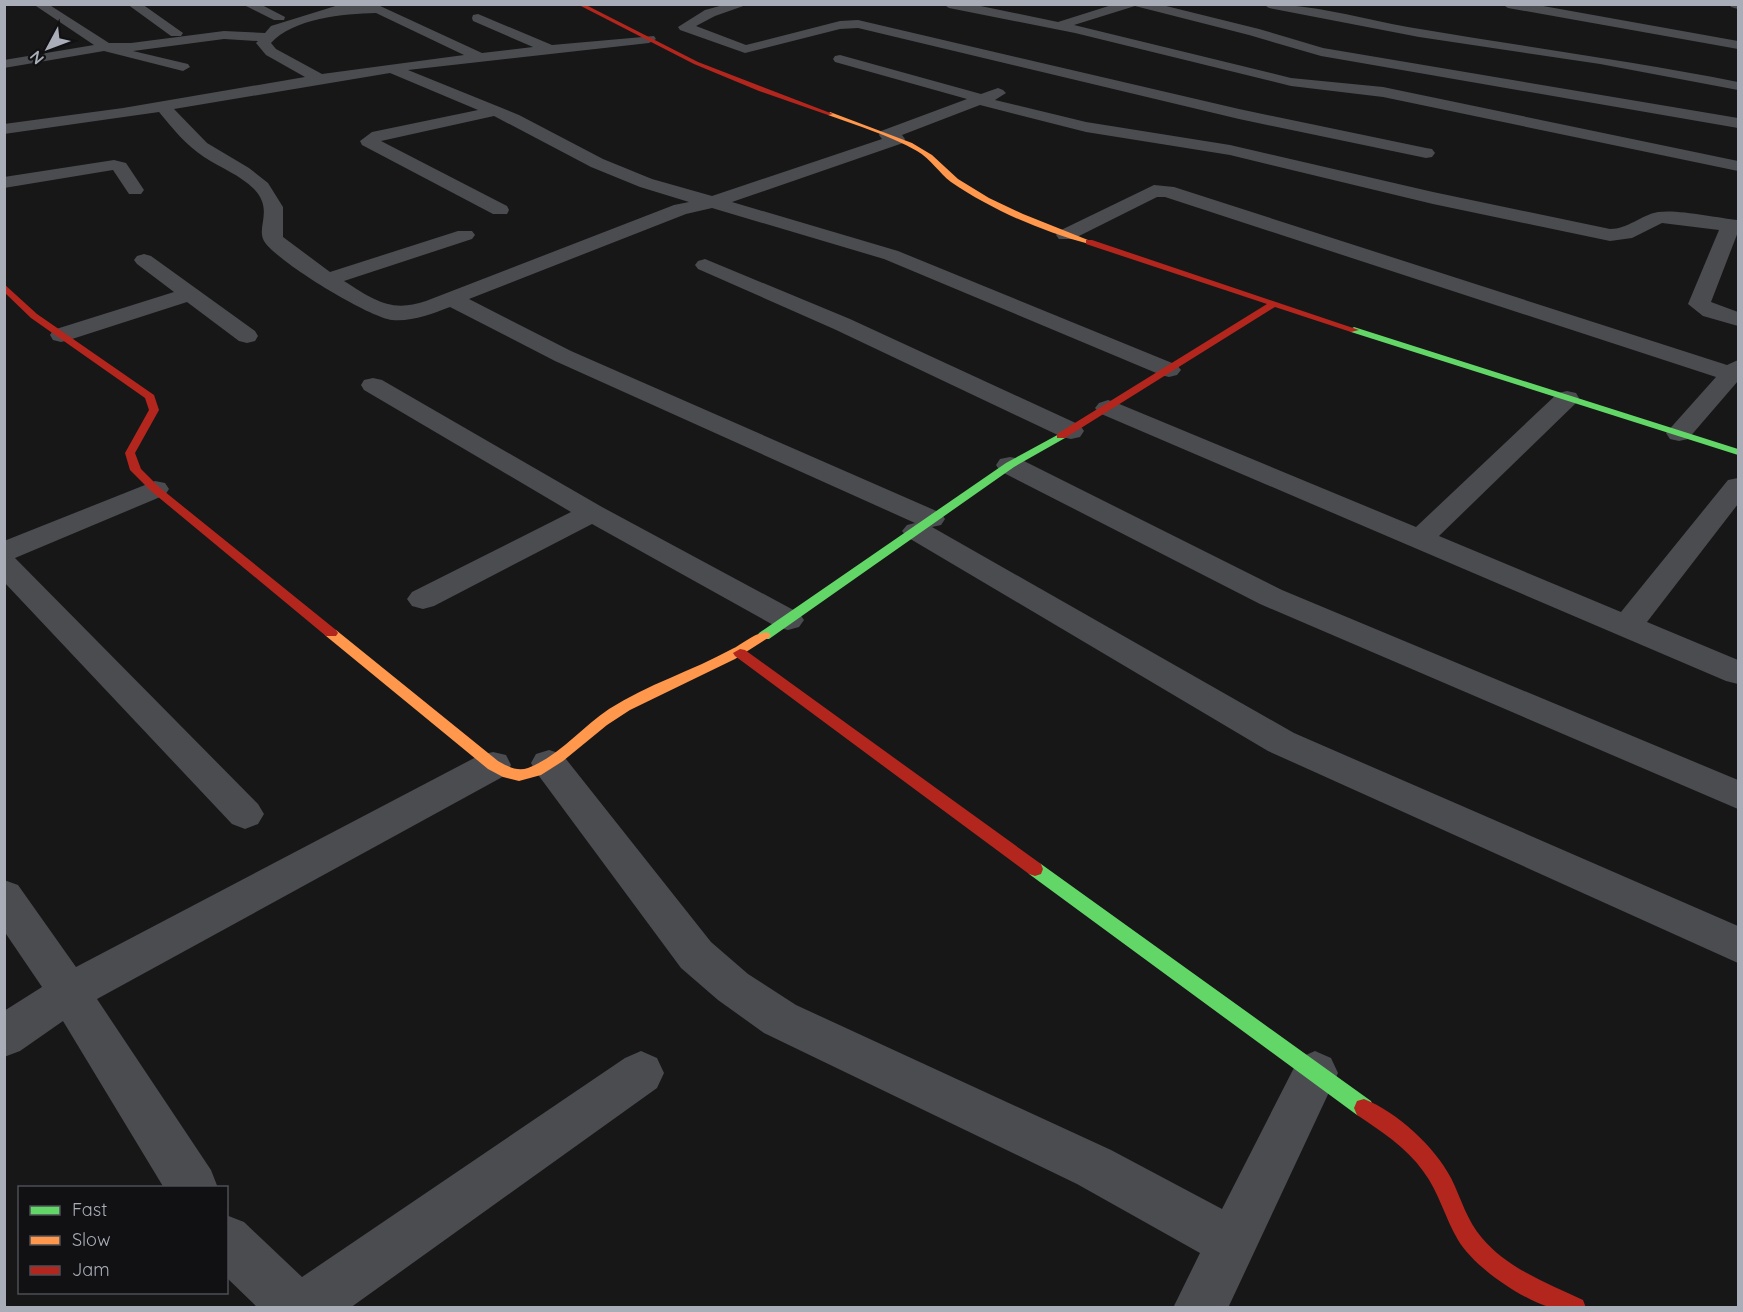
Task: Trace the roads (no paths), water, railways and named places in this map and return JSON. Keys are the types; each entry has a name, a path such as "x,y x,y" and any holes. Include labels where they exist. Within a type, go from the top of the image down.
{"street":[{"path":"39,4 105,46 121,53 183,67"},
{"path":"133,4 176,33"},
{"path":"248,4 279,17"},
{"path":"320,79 265,47 263,43 276,29 357,4"},
{"path":"579,4 696,63 761,90 892,137 923,152 953,180 1008,210 1066,235 1273,304 1738,452"},
{"path":"743,4 710,13 685,27 746,49 855,23 1239,114 1426,153"},
{"path":"949,4 1058,25 1292,82 1383,92 1738,166"},
{"path":"1058,25 1130,4"},
{"path":"1140,4 1214,21 1321,52 1738,123"},
{"path":"1269,4 1455,39 1600,60 1738,86"},
{"path":"1508,4 1738,45"},
{"path":"340,10 378,9 480,57"},
{"path":"1197,18 1225,10"},
{"path":"478,18 551,50"},
{"path":"1111,52 1214,21"},
{"path":"1455,39 1473,28"},
{"path":"4,64 74,54 105,46 131,47 224,35 267,37"},
{"path":"4,129 163,106 320,79 480,57 649,39"},
{"path":"840,59 1063,122 1230,150 1433,198 1610,234 1626,235 1650,219 1662,217 1735,226 1699,303 1711,311 1738,319"},
{"path":"1034,79 1077,63"},
{"path":"394,69 428,85 496,111 597,163 646,183 891,255 1169,370"},
{"path":"163,106 198,145 245,173 268,196 274,208 273,239 363,303 389,312 420,310 451,299 681,209 711,203 892,137 1013,87"},
{"path":"496,111 378,136 368,141 500,210"},
{"path":"4,146 29,127"},
{"path":"4,183 114,165 120,167 135,190"},
{"path":"1066,235 1154,190 1167,190 1735,370 1679,433"},
{"path":"329,279 465,236"},
{"path":"144,260 247,336"},
{"path":"705,265 842,324 1071,431"},
{"path":"4,287 34,316 150,397 154,410 130,453 136,470 155,489 493,765 511,775 522,776 535,772 549,763 622,707 666,683 740,652 1010,465 1071,431 1273,304"},
{"path":"61,335 191,294"},
{"path":"451,299 563,356 924,525 1281,742 1738,945"},
{"path":"373,385 592,513 788,620"},
{"path":"1420,539 1568,398"},
{"path":"1108,408 1738,673"},
{"path":"1010,465 1271,597 1738,795"},
{"path":"1627,626 1738,486"},
{"path":"4,552 155,489"},
{"path":"423,599 592,513"},
{"path":"4,564 245,814"},
{"path":"740,652 1315,1073 1409,1138 1438,1175 1460,1223 1480,1252 1516,1278 1575,1308"},
{"path":"549,763 696,955 733,987 780,1019 1094,1167 1233,1243"},
{"path":"4,1037 69,992 493,765"},
{"path":"4,897 69,992 192,1186"},
{"path":"304,1308 641,1073"},
{"path":"1200,1308 1315,1073"},
{"path":"228,1242 296,1308"}]}
